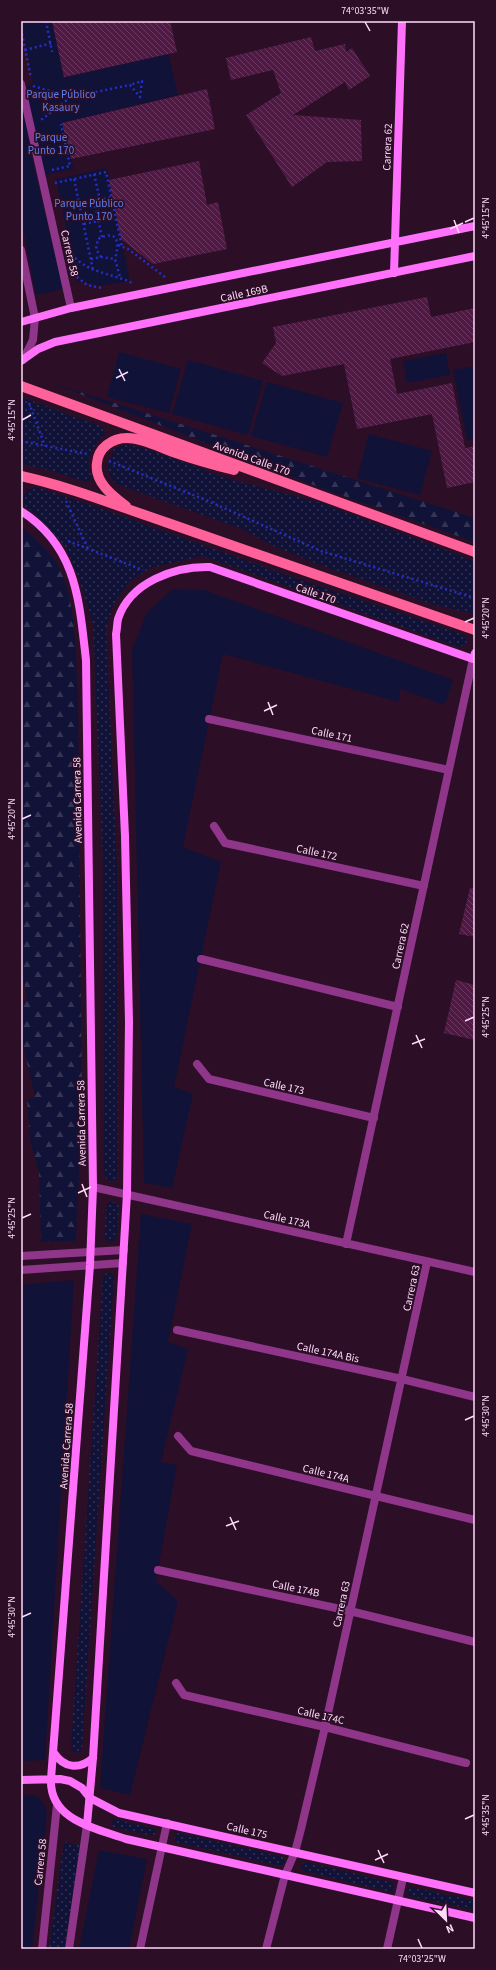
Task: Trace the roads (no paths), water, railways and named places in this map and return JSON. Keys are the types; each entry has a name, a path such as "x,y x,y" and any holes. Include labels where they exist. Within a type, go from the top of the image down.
{"main road":[{"name":"Avenida Calle 170","path":"21,386 475,552"},
{"path":"134,512 112,496 104,486 96,467 97,457 104,446 115,440 127,438 138,440 201,462 283,482"},
{"path":"21,476 244,549 360,591 475,630"}],"street":[{"name":"Carrera 62","path":"394,273 402,21"},
{"name":"Carrera 58","path":"21,84 71,308"},
{"name":"Calle 169B","path":"21,322 71,308 475,226"},
{"path":"21,250 35,318 33,340 22,360"},
{"name":"Calle 169B","path":"22,360 38,349 55,342 475,256"},
{"name":"Avenida Carrera 58","path":"21,510 34,519 51,538 66,560 78,593 86,660 93,1187 90,1265 51,1779"},
{"name":"Calle 170","path":"127,1194 129,1014 125,836 116,634 118,619 128,600 151,582 180,569 210,567 474,656"},
{"name":"Carrera 62","path":"346,1244 474,656"},
{"name":"Calle 171","path":"209,720 449,770"},
{"name":"Calle 172","path":"214,826 225,843 424,886"},
{"path":"201,959 398,1007"},
{"name":"Calle 173","path":"197,1064 209,1079 374,1118"},
{"name":"Calle 173A","path":"93,1187 475,1272"},
{"path":"69,1949 90,1798 127,1194"},
{"path":"21,1256 124,1250"},
{"name":"Carrera 63","path":"266,1949 285,1875 295,1852 325,1727 374,1496 402,1379 427,1262"},
{"path":"21,1270 123,1263"},
{"name":"Calle 174A Bis","path":"177,1330 402,1379 475,1398"},
{"name":"Calle 174A","path":"178,1436 191,1451 475,1520"},
{"name":"Calle 174B","path":"158,1570 350,1611 475,1642"},
{"name":"Calle 174C","path":"176,1683 184,1695 325,1727 466,1763"},
{"path":"54,1753 65,1764 72,1766 80,1766 93,1758"},
{"name":"Carrera 58","path":"42,1949 57,1805 53,1798 51,1779"},
{"name":"Calle 175","path":"21,1780 60,1779 77,1784 90,1798 119,1813 475,1893"},
{"path":"57,1805 73,1819 126,1839 475,1918"},
{"path":"140,1949 167,1823"},
{"path":"387,1949 403,1878"}],"park label":[{"name":"Parque Público Kasaury","path":"61,100"},
{"name":"Parque Punto 170","path":"51,143"},
{"name":"Parque Público Punto 170","path":"89,209"}]}
